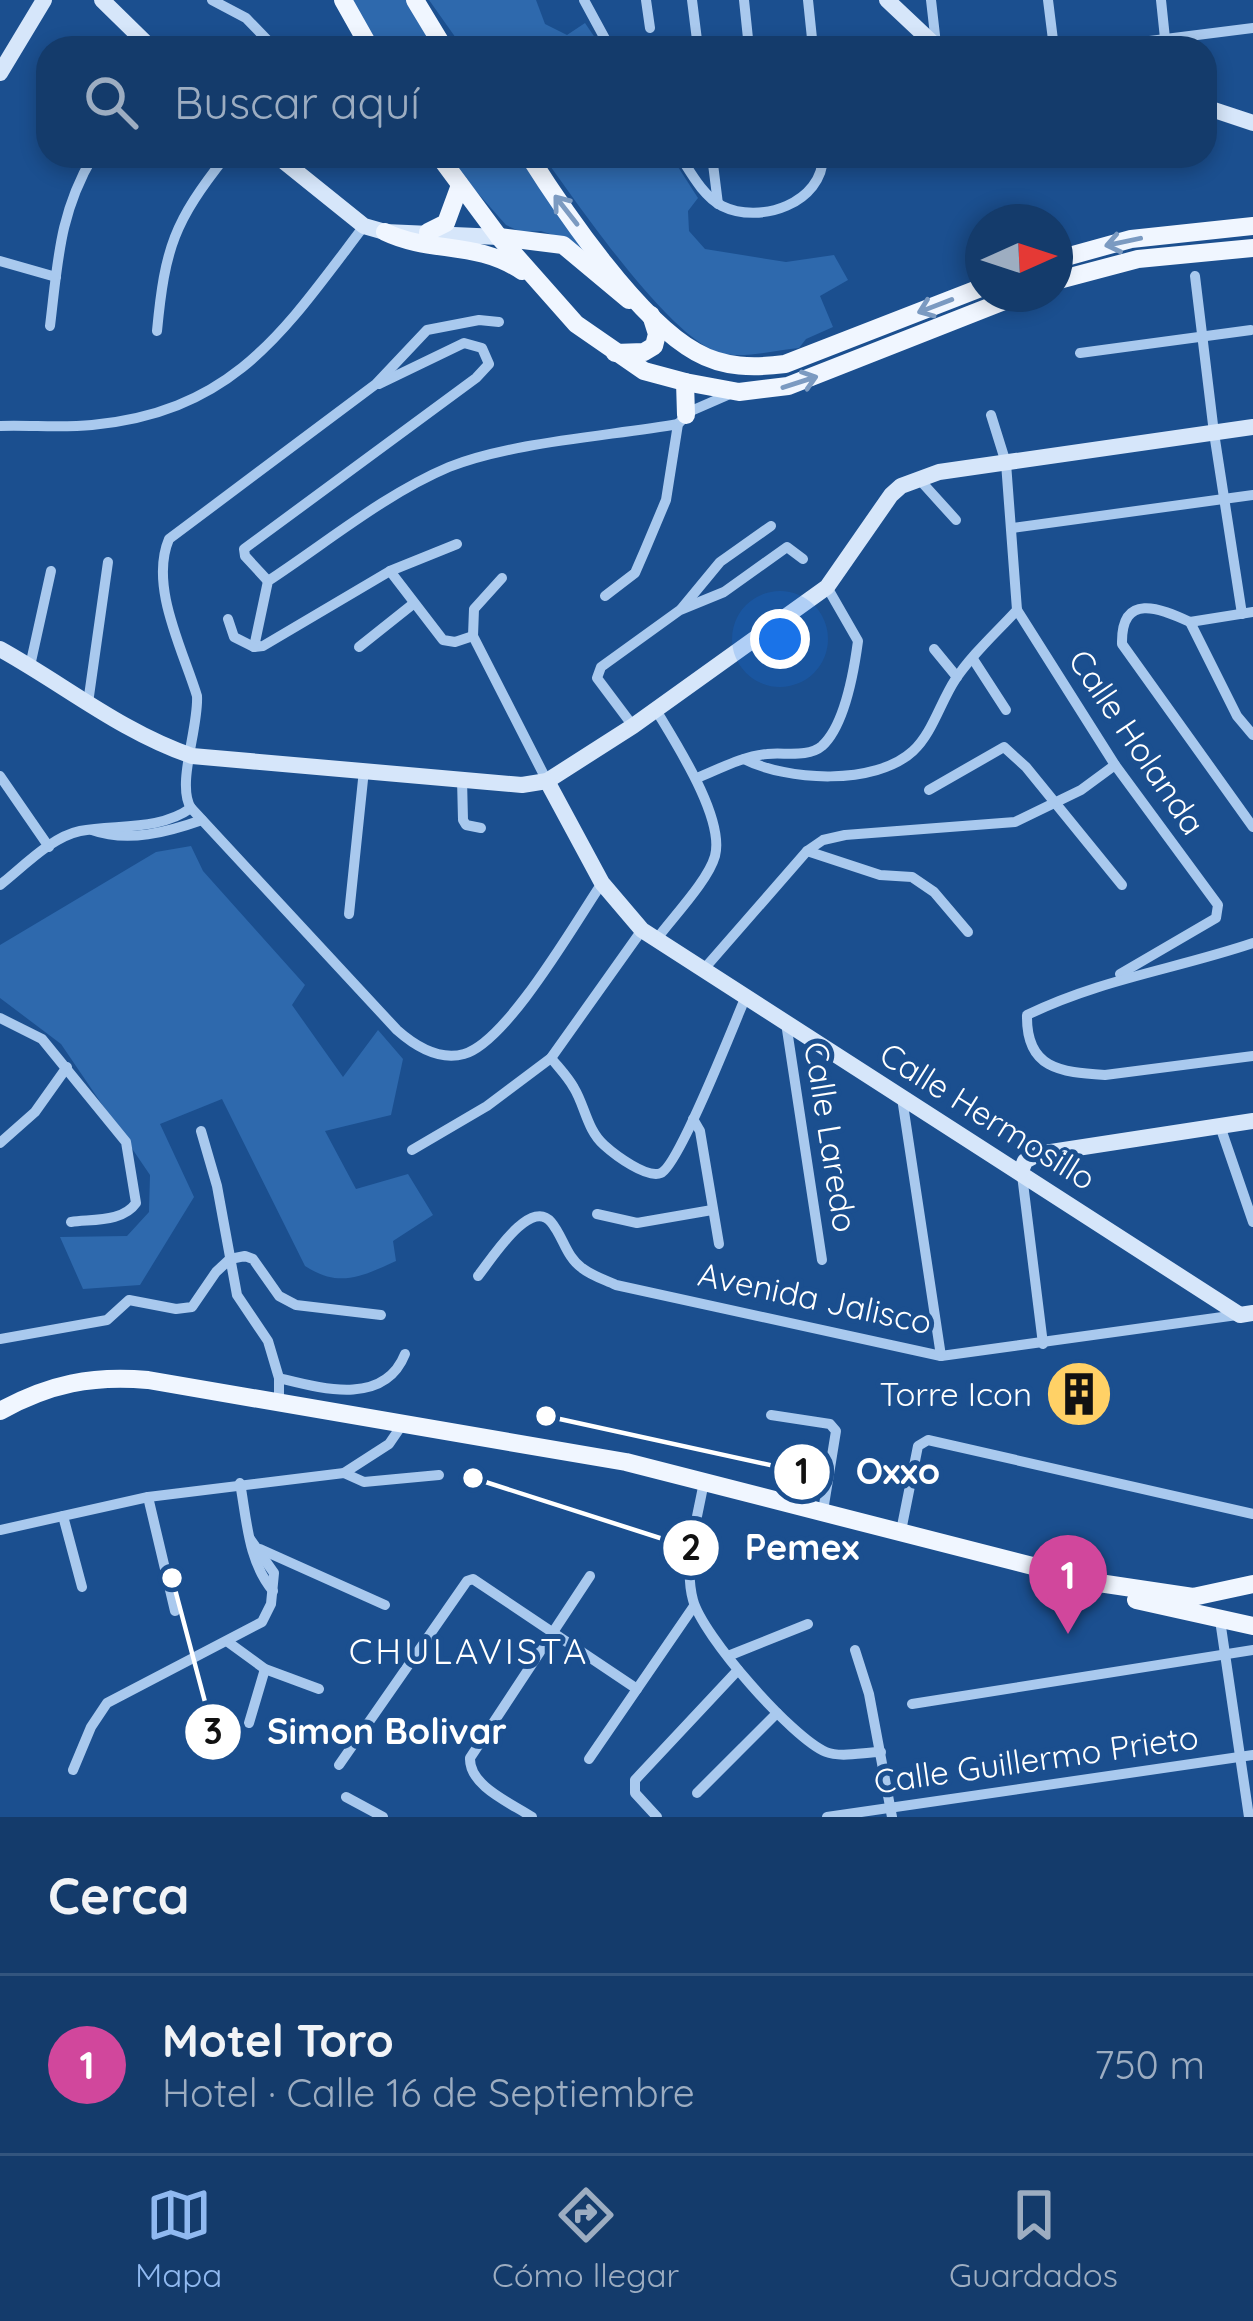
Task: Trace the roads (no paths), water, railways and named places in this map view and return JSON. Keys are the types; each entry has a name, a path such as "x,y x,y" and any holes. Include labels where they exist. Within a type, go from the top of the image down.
{"main road":[{"path":"343,0 363,36"},
{"path":"415,0 437,36"},
{"path":"448,168 499,237 576,324 615,353 685,382 740,392 773,389 977,312"},
{"path":"537,168 645,308 698,354 733,365 785,364 965,294"},
{"path":"428,232 446,223 460,185"},
{"path":"1073,276 1253,226"},
{"path":"385,232 497,256 540,283"},
{"path":"499,237 563,245 626,299 645,308 657,334 654,346 644,352 615,353"},
{"path":"1073,255 1131,239 1253,248"},
{"path":"660,375 663,353 682,343"},
{"path":"682,419 685,382"},
{"path":"2,1409 67,1382 119,1378 573,1452 1099,1583 1192,1597 1244,1587"},
{"path":"1099,1583 1134,1599 1253,1623"},
{"path":"1244,1587 1227,1600 1229,1610 1253,1623"}],"street":[{"path":"0,73 44,0"},
{"path":"102,0 140,36"},
{"path":"212,0 247,18 263,36"},
{"path":"584,0 604,36"},
{"path":"646,0 650,28"},
{"path":"692,0 696,36"},
{"path":"743,0 748,36"},
{"path":"808,0 812,36"},
{"path":"887,0 925,36"},
{"path":"931,0 936,36"},
{"path":"1048,0 1052,36"},
{"path":"1161,0 1164,36"},
{"path":"1209,36 1253,28"},
{"path":"1217,111 1253,123"},
{"path":"50,326 64,219 87,168"},
{"path":"157,331 170,241 217,168"},
{"path":"292,168 364,226 385,232 499,237"},
{"path":"688,168 718,204 741,212 792,205 813,188 823,168"},
{"path":"714,168 718,204"},
{"path":"0,426 110,422 178,406 208,392 275,341 364,226"},
{"path":"0,261 56,277"},
{"path":"1195,276 1224,499 1248,613 1190,622 1160,608 1136,610 1127,617 1122,644 1253,827"},
{"path":"499,322 456,322 428,330 376,384 169,539 163,553 164,589 197,696 184,790 191,808 415,1046 452,1056 490,1040 602,883"},
{"path":"1080,353 1251,330"},
{"path":"268,581 244,549 489,364 482,348 464,343 394,380 376,384"},
{"path":"256,647 268,581 447,468 493,454 682,419 740,392"},
{"path":"744,759 816,777 872,770 902,760 916,748 957,676 1017,610 1006,463 991,415"},
{"path":"605,596 635,573 665,500 682,419"},
{"path":"0,649 87,706 151,741 192,756 522,784 547,781 634,726 827,587 891,495 918,478 1253,427"},
{"path":"918,478 956,520"},
{"path":"1012,528 1253,495"},
{"path":"634,726 597,678 598,672 680,610 720,562 771,526"},
{"path":"256,647 390,572 457,544"},
{"path":"680,610 724,592 787,547 803,559"},
{"path":"87,706 108,562"},
{"path":"30,665 51,571"},
{"path":"390,572 443,640 455,642 473,635"},
{"path":"502,578 474,609 473,635 547,781"},
{"path":"697,778 744,759 824,745 838,720 858,641 827,587"},
{"path":"359,647 413,604"},
{"name":"Calle Holanda","path":"1017,610 1115,765 1219,911 1216,918 1107,981"},
{"path":"228,620 234,637 256,647"},
{"path":"1190,622 1253,736"},
{"path":"934,649 957,676"},
{"path":"973,659 1006,710"},
{"path":"412,1150 487,1106 551,1058 714,859 717,843 697,778 656,710"},
{"path":"929,790 1004,746 1122,885"},
{"path":"704,969 807,850 823,840 1015,822 1115,765"},
{"path":"349,914 364,770"},
{"path":"1,779 49,847"},
{"path":"462,779 463,820 481,828"},
{"name":"Calle Hermosillo","path":"547,781 602,883 649,935 1246,1314"},
{"path":"0,885 75,832 104,825 150,825 178,818 191,808"},
{"path":"92,830 106,835 154,835 202,820"},
{"path":"807,850 880,875 912,877 934,892 968,932"},
{"path":"1253,943 1107,981 1027,1015 1027,1036 1039,1060 1060,1070 1105,1076 1253,1056"},
{"path":"551,1058 575,1088 593,1132 605,1146 649,1174 665,1171 746,997"},
{"path":"0,1018 42,1039 126,1142 136,1203 120,1216 71,1222"},
{"name":"Calle Laredo","path":"786,1023 822,1259"},
{"path":"0,1143 35,1112 67,1067"},
{"path":"902,1098 941,1356"},
{"path":"693,1119 700,1131 718,1244"},
{"path":"1043,1344 1022,1171 1025,1161 1038,1154 1253,1121"},
{"path":"1220,1126 1253,1222"},
{"path":"201,1131 237,1295 268,1341 279,1378 279,1402"},
{"path":"597,1214 637,1223 712,1210"},
{"name":"Avenida Jalisco","path":"478,1276 516,1229 539,1214 549,1218 582,1268 616,1285 941,1356 1246,1314"},
{"path":"0,1339 107,1319 129,1300 176,1309 192,1306 230,1259 245,1256 253,1259 279,1295 296,1305 381,1315"},
{"path":"279,1378 339,1392 357,1390 392,1371 405,1354"},
{"path":"771,1415 830,1424 836,1431 823,1511"},
{"path":"0,1530 148,1497 344,1473 389,1444 402,1425"},
{"path":"901,1531 918,1446 928,1440 1253,1514"},
{"path":"344,1473 364,1482 439,1475"},
{"path":"704,1481 690,1569 694,1606 738,1670 777,1713 827,1752 881,1752"},
{"path":"73,1770 107,1703 262,1622 273,1591 260,1574 240,1483"},
{"path":"148,1497 176,1611"},
{"path":"63,1516 82,1586"},
{"path":"253,1545 385,1605"},
{"path":"532,1817 477,1780 469,1766 480,1740 590,1576"},
{"path":"340,1766 473,1579 637,1689"},
{"path":"589,1759 694,1606"},
{"path":"1220,1620 1223,1655 1246,1756 1249,1817"},
{"path":"728,1656 808,1624"},
{"path":"228,1642 265,1669 319,1689"},
{"path":"855,1650 891,1813"},
{"path":"912,1704 1253,1651"},
{"path":"249,1723 265,1669"},
{"path":"657,1817 635,1793 635,1780 738,1670"},
{"path":"697,1793 777,1713"},
{"name":"Calle Guillermo Prieto","path":"827,1817 891,1813 1246,1756"},
{"path":"346,1797 382,1817"}],"place":[{"name":"Torre Icon","path":"1079,1394"},
{"name":"Oxxo","path":"546,1416"},
{"name":"Pemex","path":"473,1478"},
{"name":"Simon Bolivar","path":"172,1578"},
{"name":"Motel Toro","path":"1068,1634"}],"district":[{"name":"CHULAVISTA","path":"469,1651"}]}
